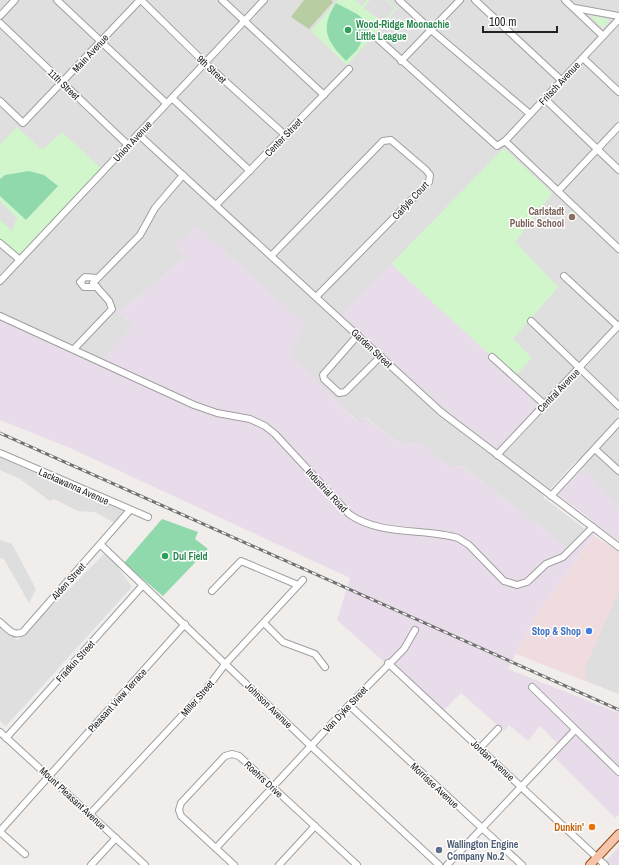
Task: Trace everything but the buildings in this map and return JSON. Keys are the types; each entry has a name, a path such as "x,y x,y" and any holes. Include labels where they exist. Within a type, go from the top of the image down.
{"main road":[{"path":"590,865 619,834"}],"street":[{"path":"0,16 15,0"},
{"path":"57,0 166,103"},
{"name":"Main Avenue","path":"0,101 23,123 141,0"},
{"name":"9th Street","path":"141,0 205,63 285,135"},
{"path":"222,0 324,95"},
{"name":"Union Avenue","path":"0,281 264,0"},
{"path":"399,0 431,30 530,114"},
{"path":"377,38 401,61 460,0"},
{"path":"475,0 562,81"},
{"path":"565,0 603,36"},
{"path":"574,8 619,16"},
{"name":"Fritsch Avenue","path":"401,61 497,146 505,141 619,19"},
{"name":"11th Street","path":"0,23 128,145"},
{"path":"583,58 619,92"},
{"name":"Center Street","path":"216,205 349,69"},
{"path":"172,98 250,171"},
{"path":"544,99 619,170"},
{"path":"558,191 619,126"},
{"name":"Garden Street","path":"138,134 317,296 441,412 619,547"},
{"name":"Carlyle Court","path":"272,255 383,141 391,140 426,170 430,175 429,182 317,296"},
{"path":"505,141 619,249"},
{"path":"74,349 112,309 110,300 93,283 140,235 155,208 183,175"},
{"path":"0,243 20,260"},
{"path":"564,276 619,326"},
{"path":"97,278 85,277 80,282 84,288 97,287"},
{"name":"Industrial Road","path":"0,316 194,405 217,413 250,419 265,426 275,434 349,514 356,519 374,526 458,538 469,545 508,583 517,585 526,582 546,564 563,557 593,527"},
{"path":"531,321 619,406"},
{"name":"Central Avenue","path":"497,455 619,326"},
{"path":"358,335 323,375 324,379 339,393 345,392 381,356"},
{"path":"492,357 544,404"},
{"path":"551,496 619,422"},
{"path":"595,449 619,471"},
{"name":"Lackawanna Avenue","path":"0,453 148,517"},
{"name":"Alden Street","path":"0,622 10,631 20,634 23,632 130,510"},
{"name":"Johnson Avenue","path":"100,545 185,624 436,864"},
{"path":"212,591 241,561 298,585"},
{"name":"Miller Street","path":"90,814 204,692 226,664 302,580"},
{"name":"Fradkin Street","path":"6,738 143,585"},
{"path":"264,623 283,642 315,654 325,667"},
{"name":"Pleasant View Terrace","path":"0,831 185,624"},
{"name":"Van Dyke Street","path":"216,848 388,663 404,649 415,630"},
{"name":"Jordan Avenue","path":"388,663 605,865"},
{"path":"532,687 619,772"},
{"name":"Morrisse Avenue","path":"349,705 522,865"},
{"path":"480,748 498,729"},
{"path":"447,865 520,786 575,730"},
{"name":"Mount Pleasant Avenue","path":"0,732 145,865"},
{"name":"Roehrs Drive","path":"234,865 181,816 179,810 181,802 225,756 232,754 239,756 356,865"},
{"path":"279,865 315,826"},
{"path":"0,831 25,854"},
{"path":"91,865 116,838"}],"shaded area":[{"path":"0,0 619,0 619,507 576,461 543,497 585,529 570,550 462,466 449,467 419,442 402,445 365,417 358,422 186,257 119,313 134,325 102,361 0,315"},
{"path":"370,0 385,0 395,9 383,22 363,8"},
{"path":"0,201 18,219 15,222 12,231 0,220"},
{"path":"197,226 305,325 290,355 357,422 364,417 402,445 419,442 449,467 462,466 570,550 592,520 558,495 583,468 619,507 619,541 600,527 532,621 508,669 619,713 619,814 615,818 552,755 560,746 540,726 528,741 509,725 504,731 461,693 441,713 337,620 350,578 70,448 0,420 0,315 102,361 134,325 119,313 186,257 175,246"},
{"path":"391,264 514,377 536,405 498,453 340,317"},
{"path":"0,453 130,510 118,525 95,512 78,511 54,499 50,501 20,479 0,470"},
{"path":"594,536 619,552 619,694 516,654 532,621"},
{"path":"0,540 12,544 36,589 29,603 4,559 0,558"},
{"path":"107,551 132,587 6,726 0,721 0,626 18,640"},
{"path":"619,591 618,694 585,680 585,668"},
{"path":"619,847 619,865 606,865 604,863"}],"green space":[{"path":"304,0 331,0 333,2 309,29 291,17"},
{"path":"338,0 355,0 362,6 367,0 387,0 397,9 347,65 311,31"},
{"name":"Wood-Ridge Moonachie Little League","path":"336,3 357,14 371,25 357,50 346,61 330,41 328,34 328,20"},
{"path":"589,15 610,20 603,28"},
{"path":"17,127 42,150 62,132 103,170 17,260 0,245 0,145"},
{"path":"504,148 552,193 515,242 558,287 513,339 532,358 514,377 391,264"},
{"path":"29,171 44,175 58,186 26,220 0,196 0,179 5,175"},
{"name":"Dul Field","path":"162,519 198,532 195,539 208,549 163,596 124,563"}],"railway":[{"path":"0,433 619,710"}],"place":[{"name":"Wood-Ridge Moonachie Little League","path":"348,30"},
{"name":"Carlstadt Public School","path":"572,217"},
{"name":"Dul Field","path":"165,556"},
{"name":"Stop & Shop","path":"589,631"},
{"name":"Dunkin'","path":"592,827"},
{"name":"Wallington Engine Company No.2","path":"439,850"}]}
